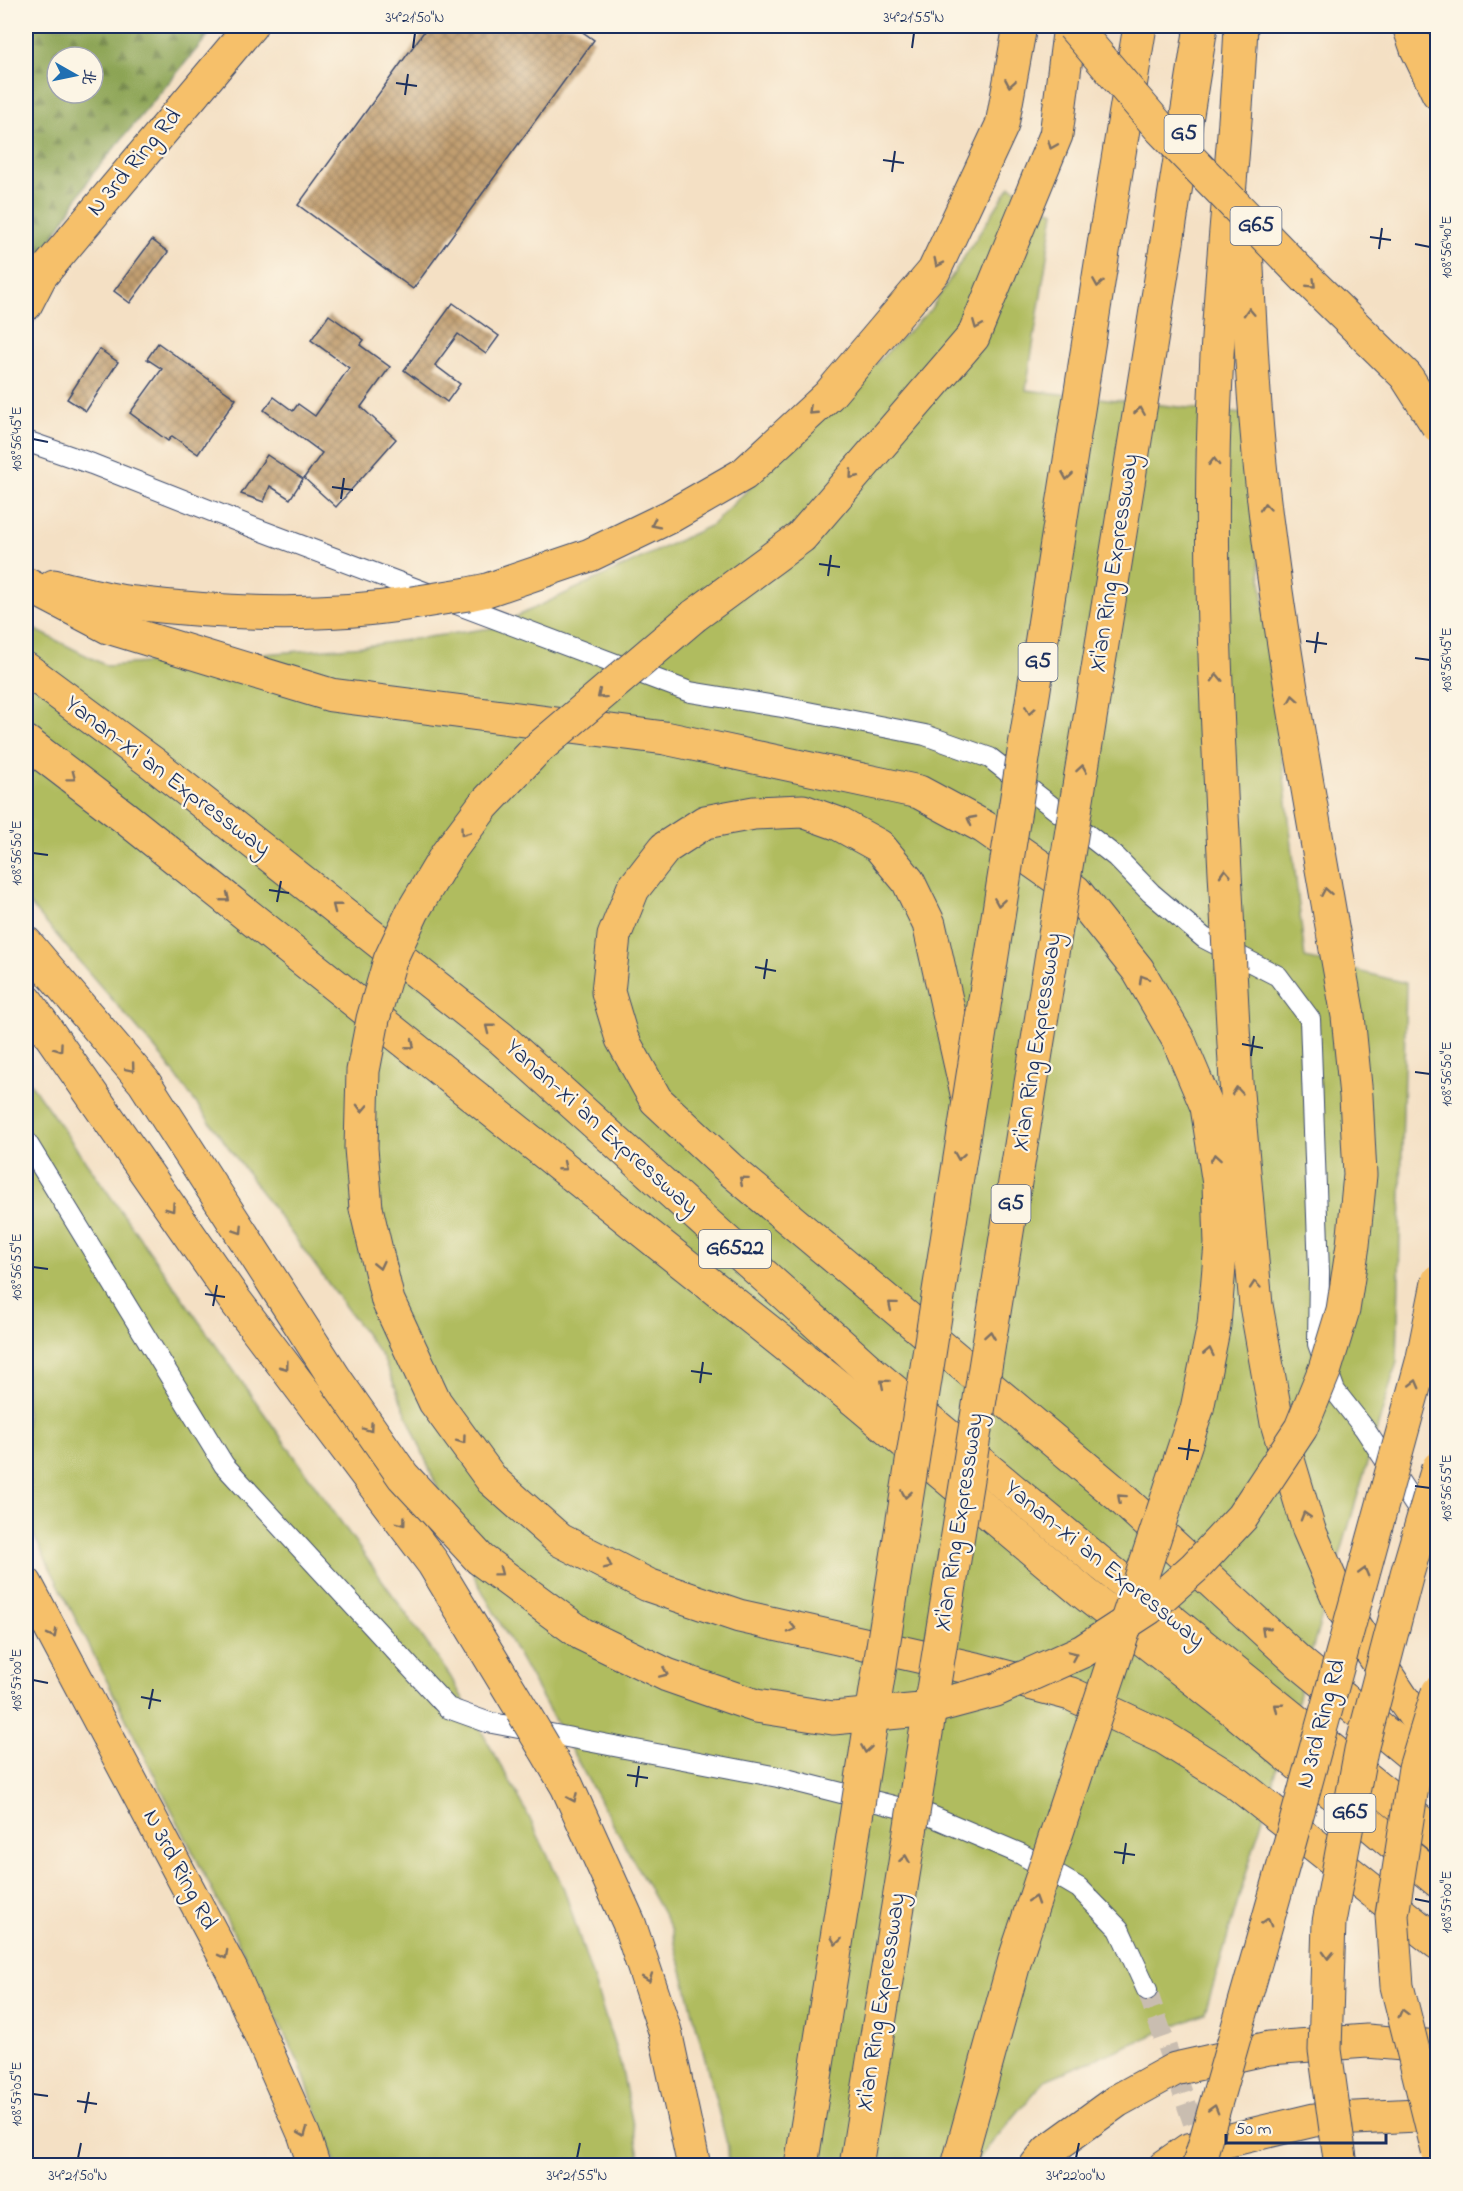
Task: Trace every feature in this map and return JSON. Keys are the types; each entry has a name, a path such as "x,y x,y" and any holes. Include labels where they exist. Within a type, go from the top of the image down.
{"highway":[{"name":"N 3rd Ring Rd","path":"26,306 41,276 251,26"},
{"path":"26,582 132,603 254,613 376,609 487,590 590,555 671,516 744,474 829,394 934,271 1002,125 1020,26"},
{"path":"1071,26 1056,135 973,337 801,537 694,616 535,751 483,806 447,854 413,911 390,960 373,1019 363,1071 361,1148 366,1209 388,1301 435,1402 492,1480 560,1540 648,1585 739,1616 976,1669 1071,1694 1163,1737 1238,1784 1437,1943"},
{"name":"G65","path":"1071,26 1160,128 1307,279 1406,376 1437,426"},
{"name":"G5","path":"801,2166 968,1098 1140,26"},
{"name":"Xi'an Ring Expressway","path":"856,2166 1201,26"},
{"path":"1241,26 1216,376 1212,539 1236,1082 1256,1305 1277,1423 1309,1530 1343,1609 1437,1748"},
{"path":"1409,26 1437,93"},
{"path":"26,943 144,1082 336,1380 403,1476 480,1559 582,1635 657,1670 756,1706 833,1718 921,1710 996,1690 1083,1651 1149,1608 1195,1567 1242,1516 1300,1428 1325,1369 1343,1310 1353,1245 1360,1175 1356,1096 1348,1016 1293,701 1268,531 1251,346 1238,87"},
{"path":"26,582 108,627 331,695 665,738 919,792 984,827 1074,891 1138,970 1179,1039 1207,1107 1219,1184 1221,1244 1214,1325 1197,1409 1016,1956 958,2166"},
{"name":"Yanan-Xi 'an Expressway","path":"26,669 154,764 501,1038 872,1372 1099,1562 1437,1836"},
{"name":"Yanan-Xi 'an Expressway","path":"26,742 132,823 856,1401 1083,1592 1237,1713 1437,1881"},
{"path":"968,1098 930,924 908,881 879,846 839,824 802,811 754,813 705,822 665,848 633,889 614,936 608,992 622,1039 656,1100 731,1170 1117,1494 1299,1662 1437,1777"},
{"path":"26,1000 234,1299 433,1563 567,1786 629,1923 665,2031 694,2166"},
{"name":"N 3rd Ring Rd","path":"1198,2166 1290,1842 1422,1360 1437,1280"},
{"name":"G65","path":"1341,2166 1325,2050 1329,1922 1361,1750 1437,1468"},
{"name":"N 3rd Ring Rd","path":"26,1583 232,1971 304,2135 315,2166"},
{"name":"G65","path":"1437,1692 1415,1768 1392,1915 1397,1986 1437,2151"},
{"path":"1036,2166 1048,2151 1117,2101 1175,2069 1269,2048 1367,2041 1437,2047"},
{"path":"1165,2166 1188,2150 1314,2120 1437,2114"}],"street":[{"path":"26,441 92,464 252,527 690,692 782,707 925,735 990,758 1116,857 1151,893 1204,938 1278,976 1310,1019 1319,1272 1318,1344 1335,1391 1364,1428 1437,1540"},
{"path":"26,1142 224,1465 448,1708 487,1722 778,1777 930,1815 1021,1854 1078,1888 1119,1929 1148,1990"}],"green space":[{"path":"26,26 216,26 91,176 26,282"},
{"path":"1010,186 1054,212 1026,390 1242,414 1305,958 1406,983 1397,1362 1205,2013 1045,2080 973,2165 729,2165 728,2148 671,1928 475,1578 383,1358 163,1058 26,900 26,625 107,666 365,646 492,628 712,525 930,310"},
{"path":"26,1077 450,1676 522,1803 564,1889 621,2066 641,2165 336,2165 300,2065 26,1520"}],"building":[{"path":"428,26 574,26 594,40 413,289 298,205"},
{"path":"152,240 168,252 130,303 114,291"},
{"path":"453,303 499,336 486,354 458,334 435,365 460,384 447,402 404,370"},
{"path":"329,315 364,340 360,345 390,367 361,407 396,439 336,507 304,478 322,453 264,410 274,397 293,411 298,404 315,416 349,368 311,340"},
{"path":"158,343 236,399 198,454 172,436 168,441 130,413 162,369 147,359"},
{"path":"99,349 118,362 86,411 67,399"},
{"path":"267,455 303,479 290,499 270,486 264,502 241,494"}],"tunnel":[{"path":"1147,1990 1202,2149"}]}
